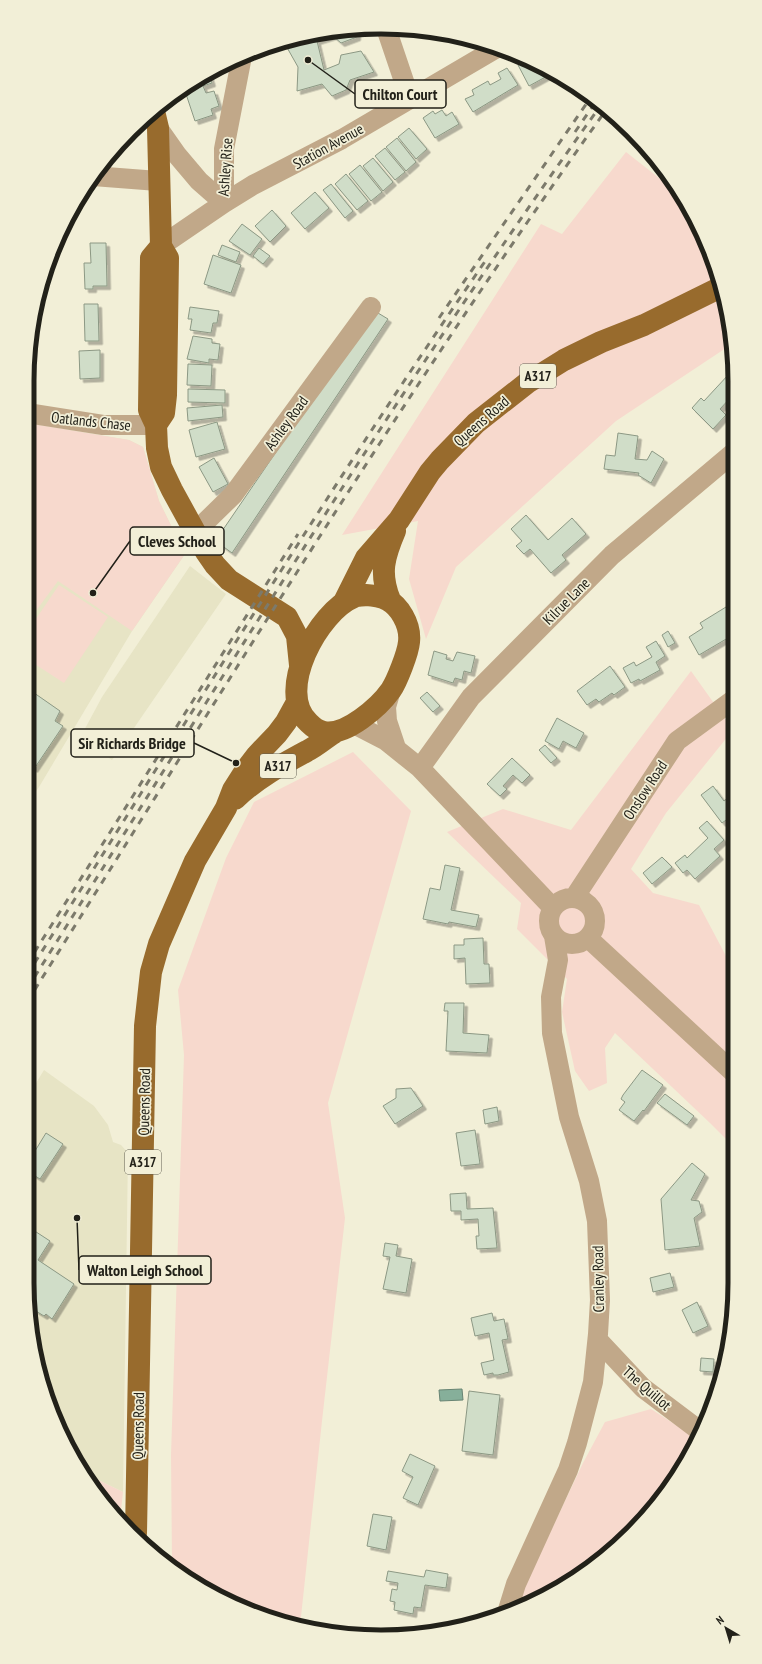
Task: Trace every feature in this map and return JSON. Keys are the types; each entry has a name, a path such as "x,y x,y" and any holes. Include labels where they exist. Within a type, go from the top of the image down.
{"main road":[{"path":"156,120 161,246 151,258 149,410 156,425 158,448 162,467 172,490 194,533 215,565 229,580 284,615 310,619 336,609 355,596 380,596 390,600 400,610 406,621 410,640 391,690 373,708 344,728 324,732 313,727 299,713 296,690 300,665 307,649 336,609"},
{"name":"Queens Road","path":"336,609 366,558 399,520 430,472 476,423 527,383 564,360 601,342 644,325 716,290"},
{"name":"Queens Road","path":"390,600 386,589 383,568 386,551 399,520"},
{"path":"284,615 297,636 300,665"},
{"name":"Queens Road","path":"136,1528 145,1026 151,972 159,944 195,861 226,808 233,790 257,755 286,722 297,702"},
{"name":"Queens Road","path":"226,808 258,779 344,728"}],"street":[{"path":"388,34 410,99"},
{"name":"Station Avenue","path":"161,246 253,185 342,139 491,51"},
{"name":"Ashley Rise","path":"224,203 224,150 241,64"},
{"name":"Ashley Rise","path":"156,120 177,155 199,181 224,203"},
{"path":"101,177 158,181"},
{"name":"Ashley Road","path":"194,533 233,495 371,307"},
{"name":"Oatlands Chase","path":"34,414 103,425 156,425"},
{"name":"Kilrue Lane","path":"420,768 471,698 601,566 612,555 728,457"},
{"path":"391,690 386,707 387,720 396,748"},
{"name":"Onslow Road","path":"574,898 677,741 728,704"},
{"path":"344,728 385,740 420,768 553,908"},
{"path":"574,898 584,901 590,906 594,913 595,921 594,929 588,938 576,944 568,944 560,941 554,936 549,924 549,915 553,908 562,900 574,898"},
{"name":"Cranley Road","path":"509,1606 516,1584 573,1456 593,1382 598,1340 600,1300 597,1221 589,1181 569,1117 552,1033 551,997 558,960 554,936"},
{"path":"588,938 728,1067"},
{"name":"The Quillot","path":"598,1340 644,1388 696,1428"}],"shaded area":[{"path":"626,152 667,185 682,208 702,248 710,269 721,313 726,348 616,421 456,567 426,639 409,579 418,521 342,535 541,224 562,234"},
{"path":"34,424 129,440 143,447 159,501 185,554 132,631 34,794"},
{"path":"34,424 129,440 143,447 159,501 185,554 132,631 58,581 34,614"},
{"path":"190,566 226,594 112,760 80,738 102,697"},
{"path":"59,585 108,617 64,683 34,664 34,622"},
{"path":"691,671 728,723 728,736 666,813 631,869 653,893 699,905 728,958 728,1141 615,1033 605,1048 607,1083 589,1091 575,1071 562,1012 567,979 517,929 521,903 447,832 503,809 571,830"},
{"path":"353,752 411,811 328,1103 345,1218 301,1620 269,1612 248,1604 207,1584 172,1560 171,1455 184,1055 178,990 226,858 254,802"},
{"path":"44,1070 94,1106 108,1125 113,1142 121,1145 128,1153 123,1492 93,1477 80,1456 60,1416 52,1395 41,1351 37,1328 34,1283 34,1086"},
{"path":"462,1389 463,1400 440,1401 439,1390"},
{"path":"651,1409 692,1436 670,1476 642,1512 610,1544 574,1572 516,1603 583,1463 605,1422"},
{"path":"93,1477 123,1492 121,1513"}],"building":[{"path":"357,35 357,37 341,43 334,37"},
{"path":"322,39 317,41 324,70 339,64 341,55 361,51 374,72 350,80 346,90 332,96 322,84 297,91 298,67 287,47"},
{"path":"521,64 547,76 529,86 518,65"},
{"path":"507,68 518,85 473,112 465,99 474,95 472,90 488,81 490,85 501,79 498,73"},
{"path":"211,79 212,83 203,86 206,93 214,91 219,106 211,109 213,115 195,121 186,94"},
{"path":"442,110 446,116 452,112 459,124 435,138 423,118 433,111 435,114"},
{"path":"409,128 427,149 416,159 398,137"},
{"path":"397,138 416,162 406,171 386,147"},
{"path":"385,148 405,172 395,180 375,156"},
{"path":"373,158 393,182 383,191 363,166"},
{"path":"360,165 382,192 371,201 349,174"},
{"path":"346,174 368,201 357,210 335,184"},
{"path":"331,184 353,211 345,218 323,190"},
{"path":"315,192 329,208 305,229 291,213"},
{"path":"272,210 286,226 270,242 255,226"},
{"path":"242,224 262,239 250,255 229,241"},
{"path":"90,243 106,243 107,286 93,286 93,289 85,289 84,263 91,263"},
{"path":"222,245 240,252 236,262 218,255"},
{"path":"259,248 270,256 263,264 253,256"},
{"path":"213,255 241,265 231,293 204,284"},
{"path":"84,304 98,304 99,341 85,341"},
{"path":"190,307 219,311 217,323 213,323 211,333 190,330 192,319 188,319"},
{"path":"373,310 388,319 232,553 221,545 223,541 218,537"},
{"path":"193,336 212,339 212,343 220,344 218,360 209,359 209,363 187,359"},
{"path":"100,350 100,378 80,379 79,351"},
{"path":"188,364 212,365 211,386 187,385"},
{"path":"728,375 728,400 720,409 726,415 713,429 692,408 701,398 704,401"},
{"path":"188,389 225,390 225,403 188,402"},
{"path":"222,405 223,417 188,421 187,408"},
{"path":"217,422 225,449 196,457 189,430"},
{"path":"618,433 638,436 635,459 647,460 652,451 664,459 651,483 638,475 639,473 604,469 606,455 615,456"},
{"path":"214,458 228,484 213,492 199,467"},
{"path":"526,515 548,540 572,518 586,534 562,555 566,560 551,573 530,549 524,554 516,546 522,541 511,529"},
{"path":"726,607 728,610 728,638 699,655 689,637 703,628 700,623"},
{"path":"668,631 675,643 668,647 662,635"},
{"path":"656,641 665,656 656,662 660,670 640,681 639,679 631,683 623,668 634,662 636,666 652,657 646,647"},
{"path":"434,651 447,655 446,659 453,661 457,652 475,656 471,673 464,671 462,680 455,678 453,683 428,675"},
{"path":"610,666 625,687 614,695 612,693 599,702 596,699 587,705 577,691"},
{"path":"427,692 440,706 433,712 420,698"},
{"path":"34,693 60,711 55,721 63,726 34,769"},
{"path":"557,718 584,733 576,748 563,741 559,749 545,741"},
{"path":"545,745 557,758 551,763 539,750"},
{"path":"512,758 530,775 522,783 513,775 503,786 507,789 500,796 487,784"},
{"path":"713,786 724,801 728,798 728,819 722,823 701,795"},
{"path":"707,821 724,840 714,849 720,856 695,879 687,870 683,873 675,863 685,855 687,858 708,838 699,828"},
{"path":"662,857 672,867 652,884 643,873"},
{"path":"445,865 460,868 451,910 479,915 476,927 449,922 448,924 423,919 430,888 440,890"},
{"path":"483,938 484,964 489,964 490,983 466,984 465,958 454,959 454,945 464,945 464,939"},
{"path":"445,1003 464,1003 463,1033 489,1035 487,1053 446,1051 448,1011 444,1011"},
{"path":"642,1070 663,1085 644,1111 643,1110 634,1121 619,1110 625,1102 621,1099 623,1095"},
{"path":"411,1088 423,1106 395,1124 383,1106 396,1098 396,1089"},
{"path":"665,1094 694,1116 687,1125 657,1103"},
{"path":"497,1107 499,1121 485,1124 483,1110"},
{"path":"475,1130 480,1164 461,1166 456,1133"},
{"path":"46,1133 63,1144 40,1179 34,1175 34,1153"},
{"path":"692,1163 705,1174 691,1200 699,1201 702,1212 694,1218 700,1246 665,1250 661,1199"},
{"path":"466,1193 467,1209 493,1208 497,1248 477,1249 476,1236 479,1236 478,1219 461,1220 461,1211 451,1211 450,1194"},
{"path":"34,1231 50,1241 38,1260 74,1284 52,1319 46,1314 44,1316 35,1311"},
{"path":"385,1243 398,1245 396,1256 412,1259 406,1293 383,1289 390,1257 383,1256"},
{"path":"670,1273 674,1287 653,1292 650,1278"},
{"path":"697,1302 708,1326 693,1333 682,1310"},
{"path":"492,1313 494,1321 504,1319 508,1339 502,1340 509,1372 498,1375 493,1375 493,1373 484,1375 481,1363 494,1360 489,1333 475,1336 471,1318"},
{"path":"701,1358 714,1359 713,1372 700,1371"},
{"path":"469,1391 500,1395 493,1455 462,1451"},
{"path":"410,1454 435,1466 418,1505 403,1498 413,1477 402,1471"},
{"path":"373,1514 392,1517 386,1550 367,1546"},
{"path":"426,1570 448,1574 446,1588 425,1585 421,1608 414,1607 413,1614 394,1610 395,1602 390,1601 392,1589 397,1590 398,1583 386,1581 388,1571 424,1577"}],"railway":[{"path":"439,318 587,102"},
{"path":"575,132 593,106"},
{"path":"34,978 307,542 451,322 597,110"},
{"path":"34,991 239,664 382,440 455,329 603,114"},
{"path":"34,964 310,526 426,348 486,260"},
{"path":"34,953 298,534"}],"place":[{"name":"Chilton Court","path":"308,60"},
{"name":"Cleves School","path":"93,593"},
{"name":"Sir Richards Bridge","path":"236,763"},
{"name":"Walton Leigh School","path":"77,1218"}]}
